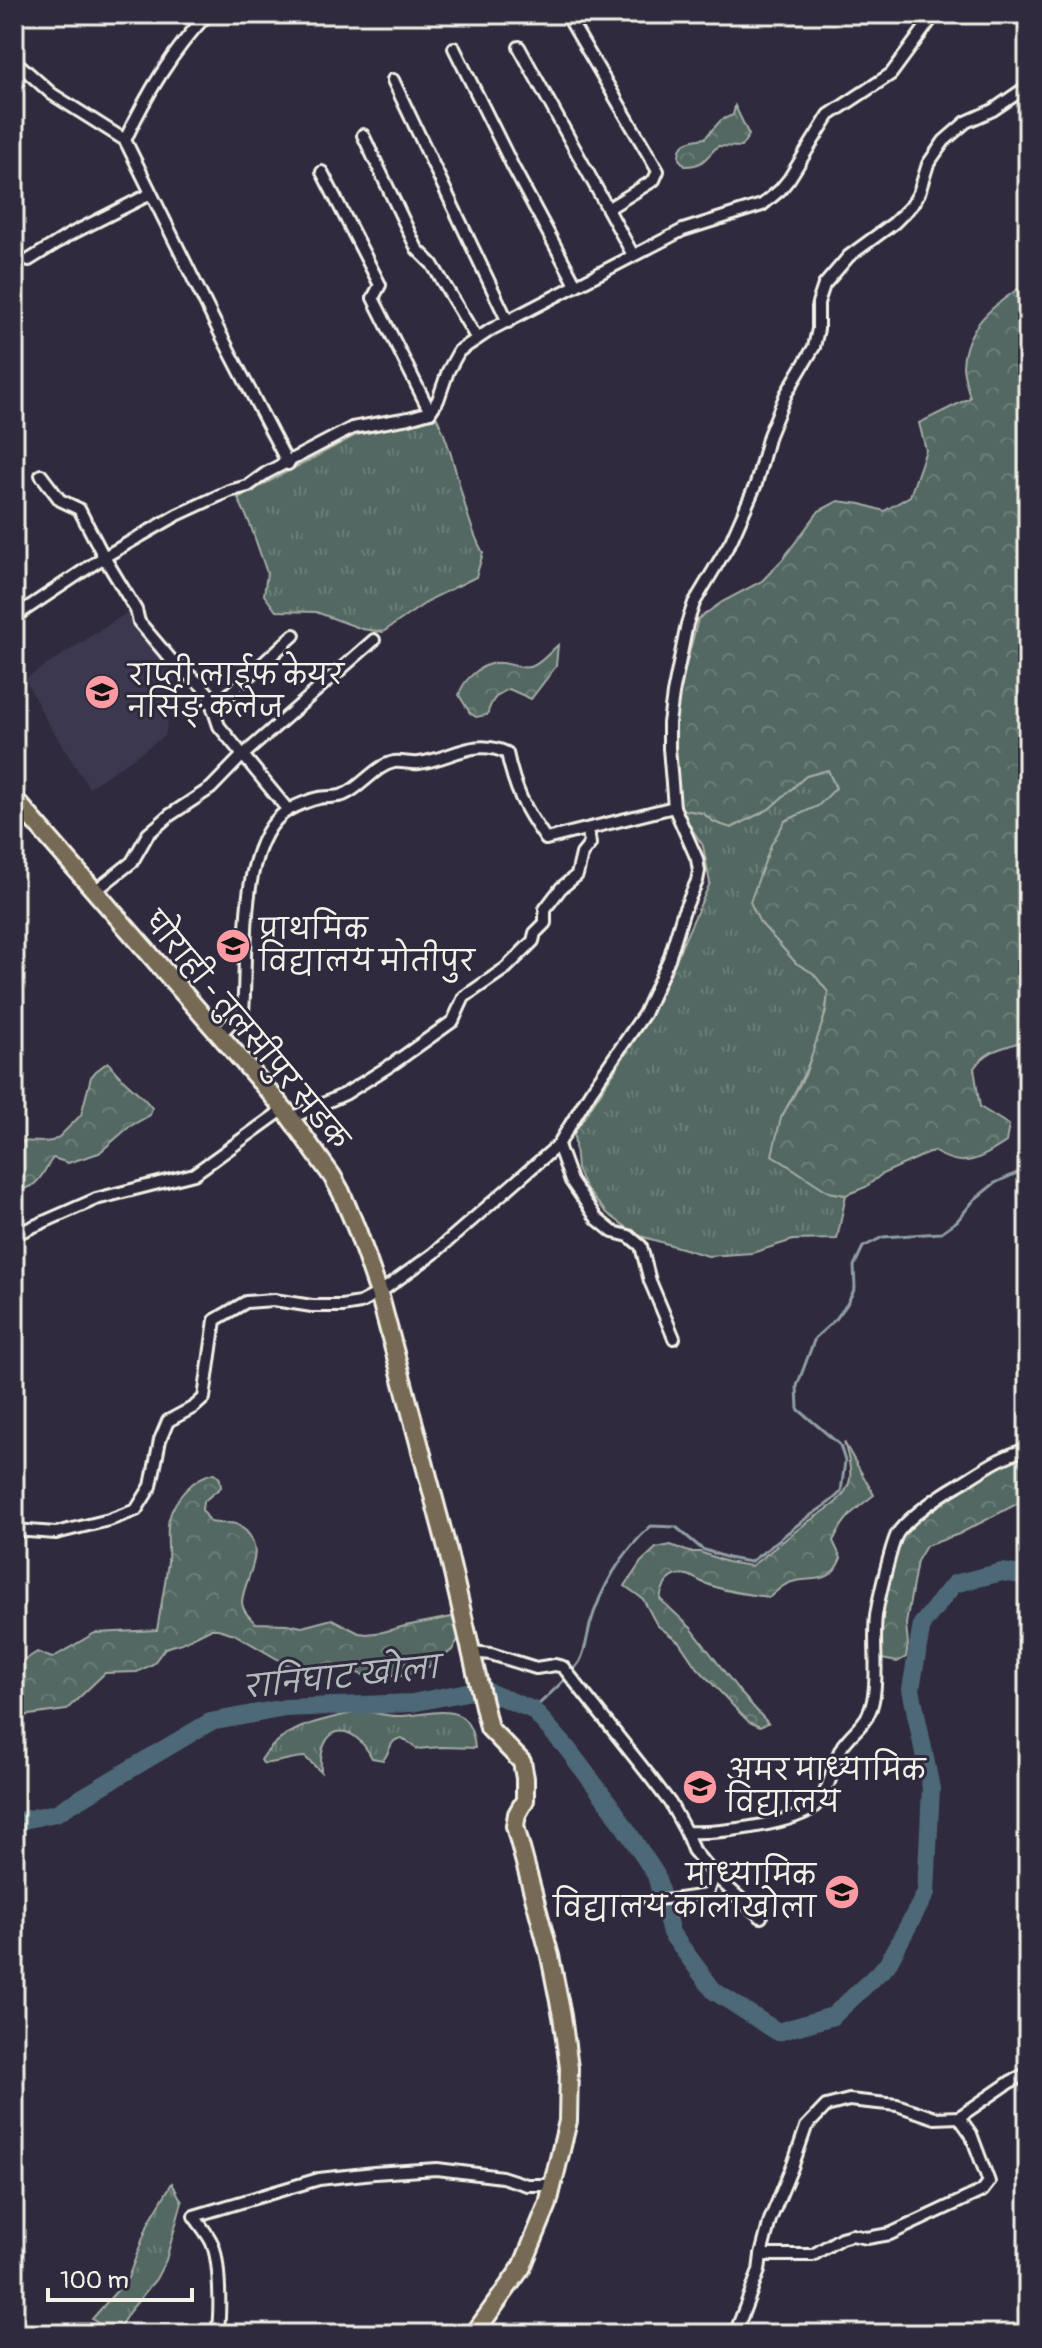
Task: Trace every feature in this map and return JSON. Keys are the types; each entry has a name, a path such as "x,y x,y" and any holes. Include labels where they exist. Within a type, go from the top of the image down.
{"main road":[{"name":"घोराही - तुलसीपुर सडक","path":"14,798 288,1113 332,1176 362,1244 379,1293 489,1728 522,1762 525,1800 517,1814 515,1826 550,1956 569,2068 568,2121 552,2185"},
{"path":"474,2334 522,2267 548,2204 552,2185"}],"street":[{"path":"125,140 146,95 172,57 208,14"},
{"path":"14,617 104,557 177,515 229,491 248,486 266,473 352,428 430,412 459,351 477,339 683,230 762,205 780,190 829,115 891,74 935,14"},
{"path":"571,22 658,171 654,180 609,208"},
{"path":"519,47 633,255"},
{"path":"454,48 576,285"},
{"path":"14,60 52,94 125,140 288,464"},
{"path":"393,80 508,322"},
{"path":"14,1530 56,1533 136,1510 151,1486 160,1440 168,1421 204,1398 215,1320 246,1302 274,1300 312,1306 360,1303 433,1254 558,1145 644,1014 669,959 697,881 697,859 674,807 669,723 687,624 694,603 731,541 756,484 769,435 786,394 814,347 818,303 824,285 849,256 894,223 912,205 928,164 944,141 966,122 993,110 1028,86"},
{"path":"363,135 417,249 432,264 477,339"},
{"path":"322,172 380,285 373,298 430,412"},
{"path":"29,260 69,235 150,194"},
{"path":"41,475 60,500 79,509 136,610 139,622 173,662 208,693 219,726 288,810"},
{"path":"213,709 294,635"},
{"path":"95,891 132,862 148,834 211,788 242,756 374,640"},
{"path":"220,1034 243,1011 245,921 252,874 266,835 288,810 319,798 344,795 376,771 394,762 419,763 492,746 507,753 526,811 546,839 674,807"},
{"path":"14,1235 96,1199 194,1174 288,1113 345,1094 394,1063 453,1021 464,997 506,968 533,941 535,933 545,923 545,909 561,888 577,875 582,854 590,844 588,830"},
{"path":"558,1145 571,1181 597,1219 613,1232 629,1236 641,1246 650,1281 674,1338"},
{"path":"686,1832 762,1824 797,1816 813,1808 824,1793 844,1745 863,1725 870,1712 874,1696 876,1615 898,1532 939,1496 1011,1453 1028,1449"},
{"path":"472,1652 491,1654 536,1668 563,1667 670,1803 693,1850 715,1876 761,1917"},
{"path":"648,1902 709,1892 715,1876"},
{"path":"735,2334 759,2271 770,2220 806,2127 826,2106 849,2100 897,2105 935,2118 959,2117 1028,2073"},
{"path":"761,2255 813,2255 852,2235 867,2238 890,2234 982,2191 989,2182 971,2134 959,2117"},
{"path":"217,2334 219,2307 213,2245 194,2216 319,2179 374,2173 437,2169 502,2177 527,2185 552,2185"}],"shaded area":[{"name":"राप्ती लाईफ केयर नर्सिङ् कलेज","path":"128,612 176,673 165,736 89,788 45,718 25,679"}],"green space":[{"path":"735,106 749,135 741,147 718,146 700,163 685,166 679,159 683,145 705,138 721,120 733,115"},
{"path":"1028,282 1028,1039 992,1052 974,1068 980,1107 1009,1125 1006,1142 971,1160 954,1160 933,1151 882,1174 866,1187 846,1195 829,1192 772,1155 781,1118 805,1075 826,1012 828,992 813,973 796,963 759,921 750,902 771,845 785,821 818,806 836,788 828,770 806,776 769,809 731,828 714,822 703,813 679,809 674,770 676,704 698,619 762,581 819,511 838,501 884,511 910,496 926,450 919,423 970,398 963,366 970,338 984,316"},
{"path":"437,418 450,451 469,520 483,553 476,577 433,598 383,632 362,629 316,612 276,611 264,595 267,573 238,498 356,435"},
{"path":"558,645 556,666 531,699 509,689 495,699 487,715 476,717 470,713 459,695 464,684 478,670 495,663 533,666"},
{"path":"828,770 836,789 818,806 785,821 759,921 796,963 813,973 828,992 822,1025 811,1057 781,1118 829,1192 846,1195 837,1239 793,1240 752,1253 708,1256 637,1235 607,1213 585,1187 577,1169 574,1133 650,1017 710,883 703,846 679,809 703,813 714,822 732,828 769,809 806,776"},
{"path":"108,1062 152,1108 150,1115 129,1127 99,1153 68,1163 53,1158 35,1184 14,1191 14,1141 44,1142 59,1137 81,1115 91,1077"},
{"path":"844,1442 874,1495 850,1515 837,1533 833,1541 841,1558 832,1573 789,1583 770,1597 722,1589 682,1574 670,1578 662,1591 660,1599 691,1628 768,1723 760,1727 749,1722 738,1711 694,1664 679,1642 657,1625 643,1599 625,1586 641,1562 656,1548 671,1545 751,1566 843,1495 850,1479"},
{"path":"1028,1454 1028,1498 959,1534 926,1546 917,1561 906,1624 906,1657 897,1662 882,1659 880,1636 885,1598 899,1545 907,1528 921,1515 1016,1457"},
{"path":"215,1473 221,1487 203,1502 202,1510 211,1522 236,1524 252,1539 255,1548 253,1566 242,1605 255,1623 302,1627 332,1619 367,1634 452,1617 460,1636 452,1650 420,1671 405,1675 364,1675 324,1664 293,1668 234,1634 210,1629 165,1648 153,1664 137,1672 105,1673 66,1710 14,1717 14,1667 37,1652 52,1658 95,1633 157,1630 168,1562 169,1519 180,1496 200,1479"},
{"path":"363,1711 397,1716 450,1712 466,1722 475,1748 417,1749 402,1738 392,1744 383,1760 372,1758 354,1736 337,1732 325,1744 321,1772 305,1757 267,1763 261,1760 281,1738 294,1731"},
{"path":"172,2183 182,2202 166,2260 156,2279 119,2328 111,2332 92,2319 128,2278 149,2222"}],"waterway":[{"path":"533,1710 580,1661 606,1584 631,1547 651,1526 676,1527 702,1549 750,1562 841,1492 845,1461 840,1445 798,1409 797,1386 815,1338 836,1319 855,1288 854,1266 863,1247 883,1237 940,1233 957,1221 975,1199 995,1183 1028,1168"},
{"name":"रानिघाट खोला","path":"14,1822 56,1813 210,1722 285,1708 412,1703 481,1689 533,1710 566,1747 613,1809 656,1875 671,1933 714,1991 778,2032 833,2016 887,1965 926,1893 931,1788 911,1689 922,1624 954,1584 1002,1572 1028,1576"}],"place":[{"name":"राप्ती लाईफ केयर नर्सिङ् कलेज","path":"102,692"},
{"name":"प्राथमिक विद्यालय मोतीपुर","path":"233,946"},
{"name":"अमर माध्यामिक विद्यालय","path":"700,1787"},
{"name":"माध्यामिक विद्यालय कालाखोला","path":"842,1892"}]}
